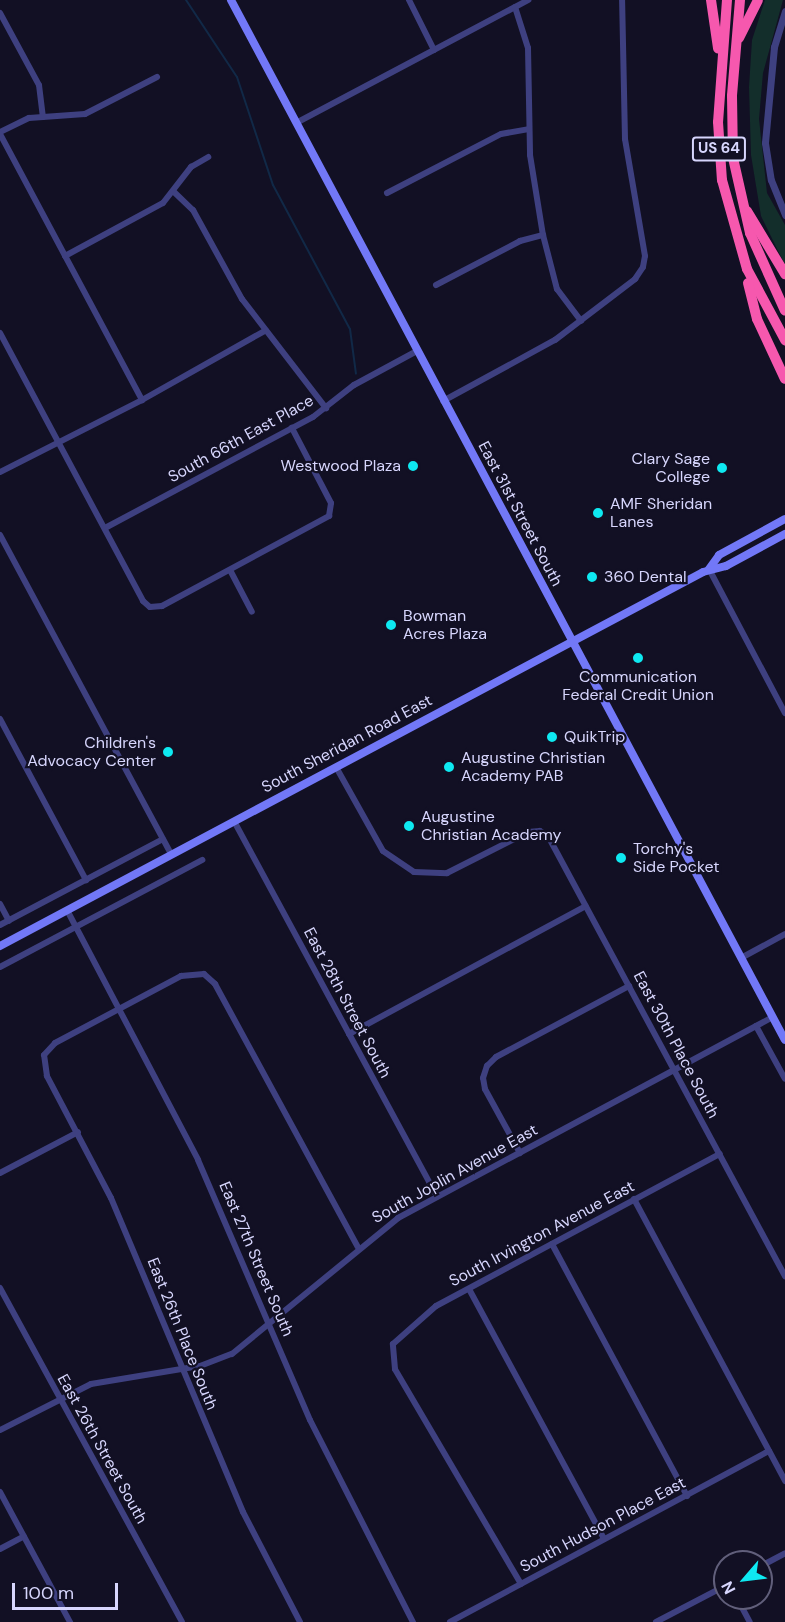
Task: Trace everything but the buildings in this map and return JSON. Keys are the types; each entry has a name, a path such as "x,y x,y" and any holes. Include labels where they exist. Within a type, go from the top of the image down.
{"highway":[{"path":"711,0 721,66"},
{"name":"US 64","path":"727,0 721,66 719,150 734,231 757,292 785,340"},
{"name":"US 64","path":"740,0 732,142 740,198 757,254 785,311"},
{"path":"736,43 758,0"},
{"path":"740,198 785,274"},
{"path":"734,231 757,319 785,379"}],"main road":[{"name":"East 31st Street South","path":"231,0 785,1040"},
{"name":"South Sheridan Road East","path":"709,568 719,555 785,519"},
{"name":"South Sheridan Road East","path":"0,946 709,568 726,566 785,534"}],"street":[{"path":"409,0 434,50"},
{"path":"296,123 528,0"},
{"path":"443,401 546,346 640,274 645,256 627,159 622,0"},
{"path":"515,7 528,48 529,129 543,235 554,282 581,321"},
{"path":"785,11 774,47 765,143 771,180 785,215"},
{"path":"0,13 41,90 43,117"},
{"path":"0,33 9,28"},
{"path":"142,400 0,133 24,120 85,114 157,76"},
{"path":"387,194 501,134 529,129"},
{"path":"65,256 160,205 191,167 208,157"},
{"path":"172,191 192,210 237,292 326,408"},
{"path":"436,285 520,241 543,235"},
{"path":"0,472 142,400 266,330"},
{"path":"0,333 143,601 150,607 162,606 324,520 331,512 330,499 292,428"},
{"name":"South 66th East Place","path":"105,528 292,428 326,408 354,385 417,351"},
{"path":"0,535 171,854"},
{"path":"709,568 785,713"},
{"path":"230,570 252,612"},
{"path":"0,718 86,880"},
{"name":"East 30th Place South","path":"336,767 376,841 386,854 406,869 430,875 447,873 528,832 540,831 552,842 785,1276"},
{"name":"East 28th Street South","path":"234,821 436,1197"},
{"path":"0,925 163,839"},
{"path":"0,967 202,860"},
{"path":"0,904 9,921"},
{"path":"349,1034 586,906"},
{"name":"East 27th Street South","path":"67,910 198,1160 334,1472 412,1622"},
{"path":"741,958 785,934"},
{"path":"119,1008 181,975 200,972 215,984 358,1247"},
{"path":"520,1152 485,1089 485,1070 496,1058 629,986"},
{"name":"East 26th Place South","path":"119,1008 55,1043 44,1055 47,1077 111,1198 243,1512 300,1622"},
{"name":"South Joplin Avenue East","path":"0,1430 91,1383 182,1369 232,1354 269,1325 358,1247 398,1218 773,1017"},
{"path":"756,1026 785,1079"},
{"path":"0,1173 78,1132"},
{"name":"South Irvington Avenue East","path":"521,1584 395,1369 391,1352 397,1338 420,1318 469,1288 720,1154"},
{"path":"634,1200 785,1481"},
{"path":"552,1244 687,1496"},
{"name":"East 26th Street South","path":"0,1288 182,1622"},
{"path":"469,1288 604,1539"},
{"name":"South Hudson Place East","path":"450,1622 770,1451"},
{"path":"0,1492 70,1622"},
{"path":"0,1550 24,1536"},
{"path":"656,1622 713,1592"}],"green space":[{"path":"765,0 783,0 763,73 759,119 767,193 785,225 785,265 761,216 751,155 749,87 752,40"}],"waterway":[{"path":"186,0 237,77 273,185 350,329 356,374"}],"place":[{"name":"Westwood Plaza","path":"413,466"},
{"name":"Clary Sage College","path":"722,468"},
{"name":"AMF Sheridan Lanes","path":"598,513"},
{"name":"360 Dental","path":"592,577"},
{"name":"Bowman Acres Plaza","path":"391,625"},
{"name":"Communication Federal Credit Union","path":"638,658"},
{"name":"QuikTrip","path":"552,737"},
{"name":"Children's Advocacy Center","path":"168,752"},
{"name":"Augustine Christian Academy PAB","path":"449,767"},
{"name":"Augustine Christian Academy","path":"409,826"},
{"name":"Torchy's Side Pocket","path":"621,858"}]}
